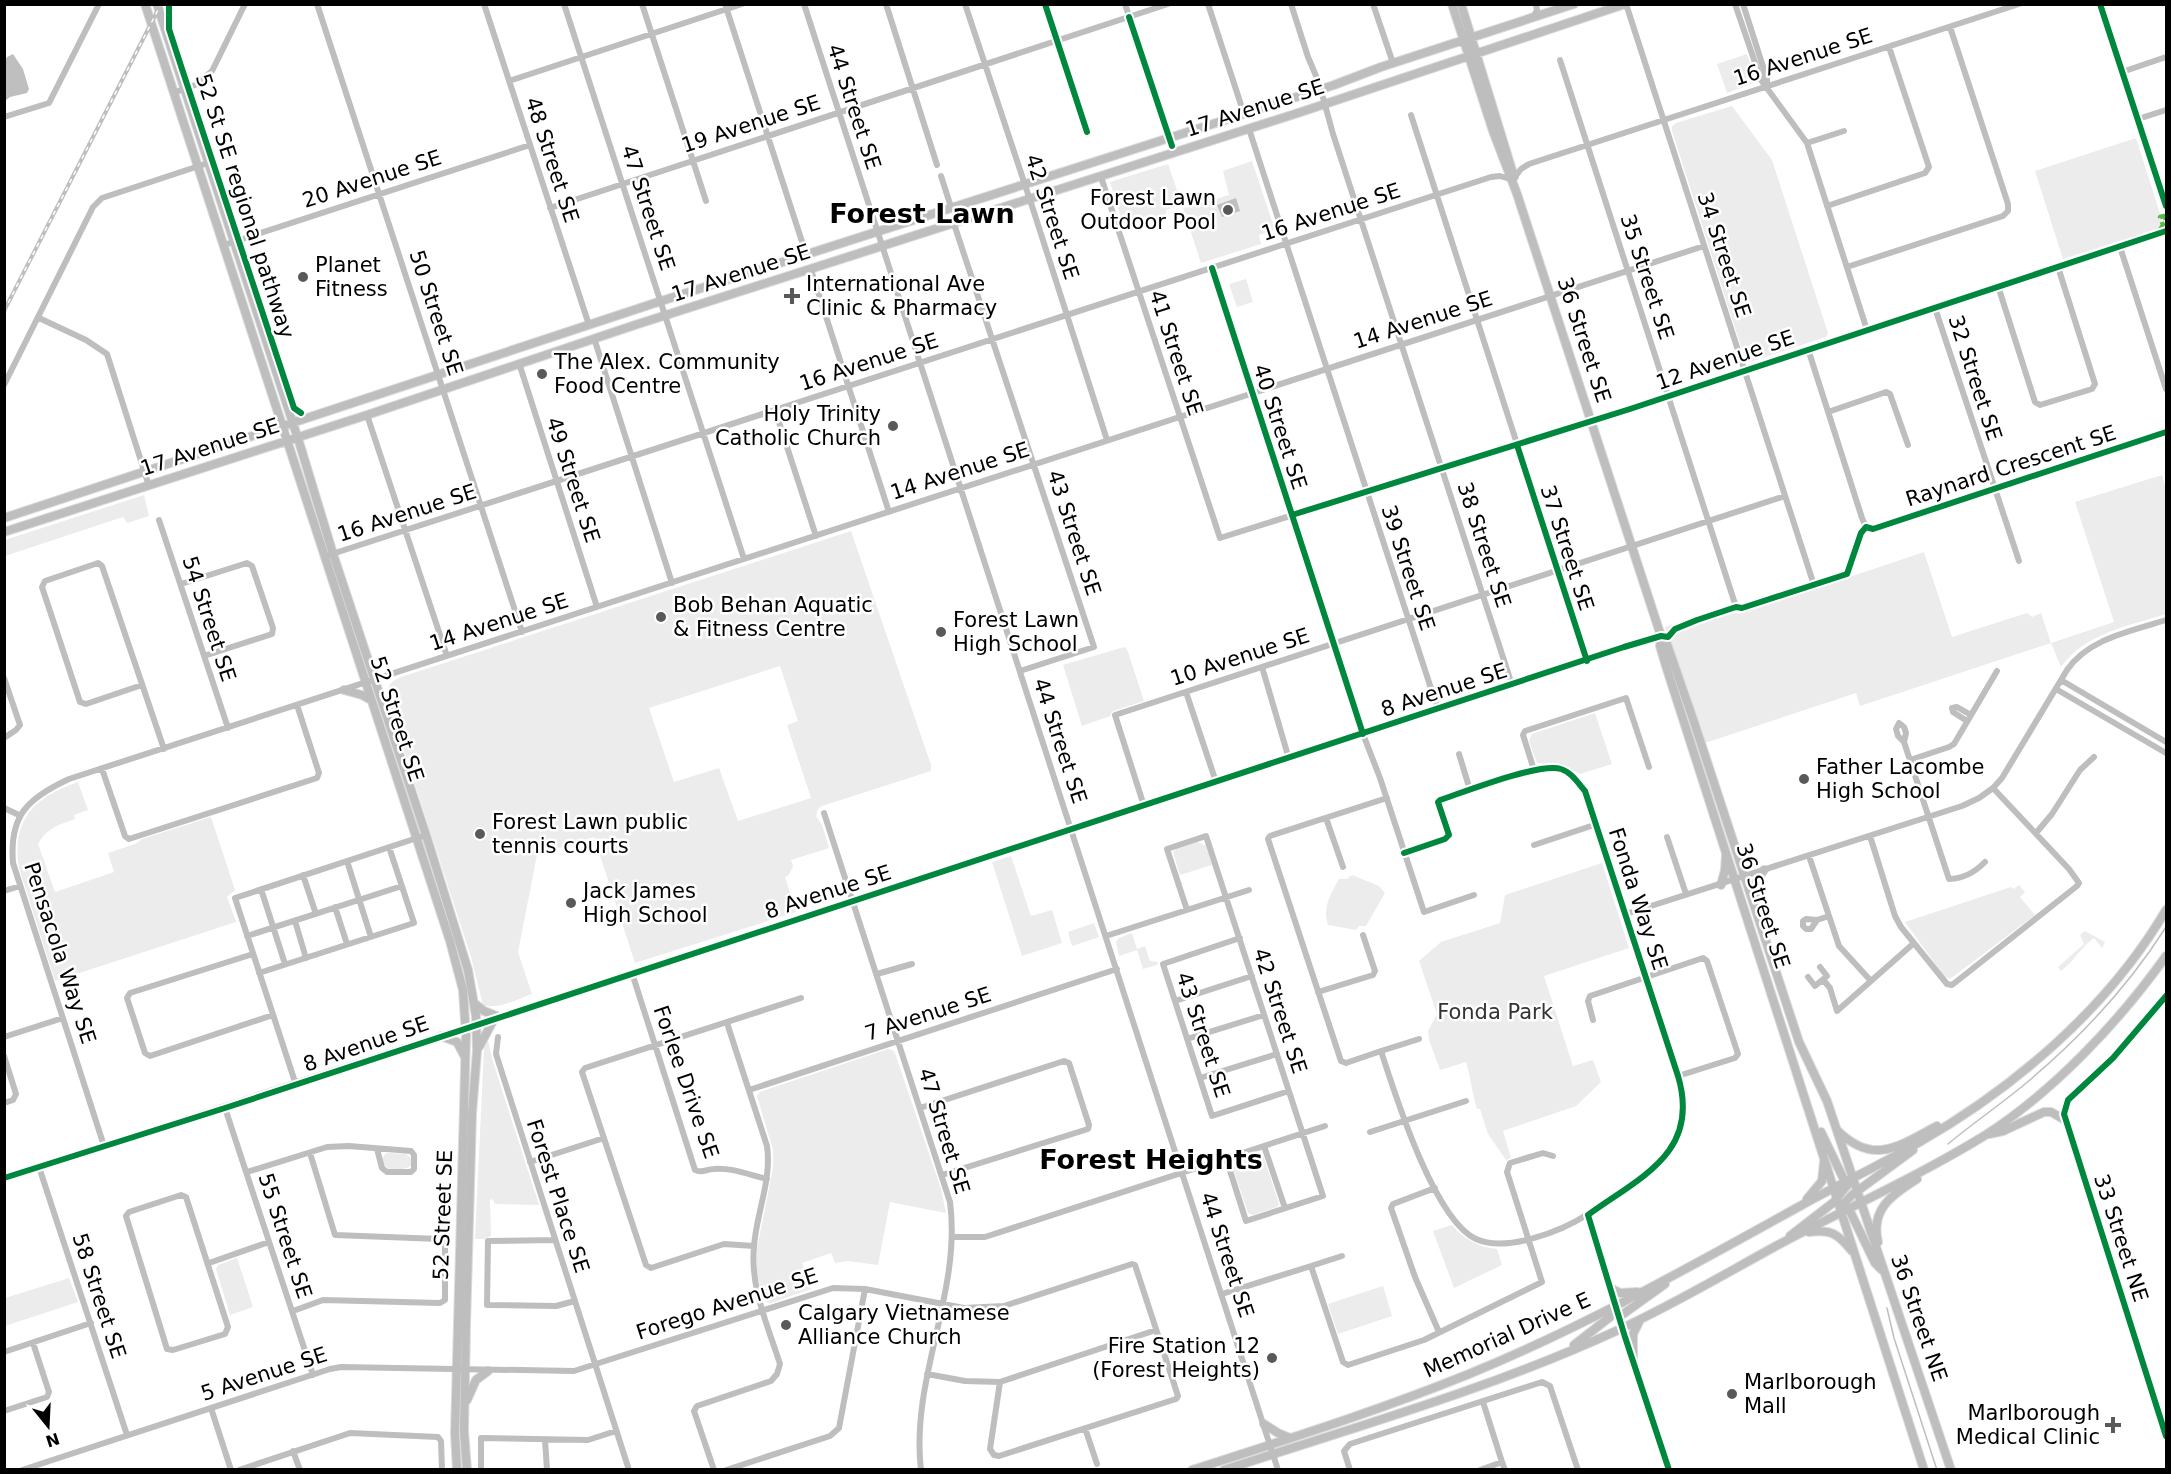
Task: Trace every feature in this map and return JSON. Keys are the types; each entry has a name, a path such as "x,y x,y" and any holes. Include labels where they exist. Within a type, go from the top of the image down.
{"main road":[{"name":"52 Street SE","path":"146,4 197,167 288,441 329,555 370,682 426,835 462,946 474,1003 477,1051 472,1113 461,1370 455,1433 457,1470"},
{"name":"52 Street SE","path":"157,4 298,437 329,555"},
{"name":"36 Street SE","path":"1452,4 1468,39"},
{"name":"36 Street SE","path":"1461,4 1472,55 1661,636 1667,644 1694,722 1799,1042 1827,1101 1837,1130 1848,1183"},
{"name":"17 Avenue SE","path":"4,518 951,207 1171,142 1244,114 1574,4"},
{"name":"17 Avenue SE","path":"4,532 368,415 594,338 1324,105 1626,4"},
{"name":"36 Street SE","path":"1661,636 1660,646 1834,1188"},
{"name":"52 Street SE","path":"370,682 371,700 417,838 463,990 466,1061 461,1370 465,1404 467,1470"},
{"path":"344,690 371,700"},
{"path":"1720,885 1725,870 1726,850"},
{"path":"1755,908 1755,883 1764,870"},
{"path":"1776,1246 1843,1204 1919,1143 2024,1070 2095,1004 2132,961 2166,910"},
{"path":"1881,1261 1876,1226 1880,1211 1893,1195 1917,1179 1928,1168 1985,1135 2056,1079 2127,1008 2166,956"},
{"path":"474,1003 496,1018 485,1031 477,1051"},
{"path":"441,1036 457,1042 466,1061"},
{"path":"1985,1135 2003,1131 2044,1112 2051,1112 2065,1120"},
{"path":"1837,1130 1855,1145 1872,1151 1902,1143 1953,1121"},
{"path":"1814,1124 1860,1203"},
{"name":"Memorial Drive E","path":"1192,1470 1392,1404 1470,1374 1615,1306 1919,1143"},
{"path":"1802,1205 1822,1180 1825,1159"},
{"name":"Memorial Drive E","path":"1224,1470 1467,1390 1622,1328 1727,1275 1803,1233 1843,1204 1860,1203 1928,1168"},
{"path":"1848,1183 1843,1204 1875,1263 1885,1274"},
{"name":"36 Street NE","path":"1834,1188 1843,1204 1855,1255 1924,1470"},
{"name":"36 Street NE","path":"1860,1203 1951,1470"},
{"path":"1803,1233 1824,1231 1832,1233 1840,1238 1855,1255"},
{"path":"1619,1317 1693,1264"},
{"path":"1610,1288 1620,1293 1642,1292"},
{"path":"1560,1354 1610,1317 1615,1306"},
{"path":"1633,1360 1633,1334 1640,1320"},
{"path":"465,1404 476,1380 488,1371"},
{"path":"1264,1424 1291,1438"}],"street":[{"path":"4,117 49,103 99,4"},
{"path":"173,93 195,85 212,71 245,4"},
{"name":"48 Street SE","path":"484,4 589,325"},
{"name":"47 Street SE","path":"564,4 744,559"},
{"path":"642,4 706,201"},
{"path":"509,81 726,7 742,4"},
{"name":"44 Street SE","path":"804,4 1278,1470"},
{"path":"886,4 937,165"},
{"name":"42 Street SE","path":"965,4 1107,440"},
{"path":"1045,4 1087,132"},
{"path":"1125,4 1171,142"},
{"name":"19 Avenue SE","path":"550,208 1168,4"},
{"path":"1208,4 1244,114"},
{"name":"38 Street SE","path":"1291,4 1512,685"},
{"path":"1373,4 1393,63"},
{"name":"34 Street SE","path":"1626,4 1812,579 1812,585 1742,608 1737,607"},
{"path":"1735,4 1760,78 1807,143 1867,330"},
{"path":"1743,4 1767,79 1767,87"},
{"name":"16 Avenue SE","path":"329,555 1437,194 1491,177 1512,178 1521,168 1529,164 2019,4"},
{"path":"2100,4 2164,190 2166,206"},
{"name":"50 Street SE","path":"318,5 522,632"},
{"path":"1533,18 1536,6"},
{"path":"726,7 806,254"},
{"path":"1847,267 2003,216 2008,211 2008,204 1950,27"},
{"path":"1827,206 1926,173 1929,167 1889,47"},
{"path":"2122,72 2166,57"},
{"name":"35 Street SE","path":"1560,60 1737,607"},
{"path":"2138,119 2166,110"},
{"name":"37 Street SE","path":"1411,115 1587,661"},
{"name":"39 Street SE","path":"1249,129 1438,710"},
{"path":"1807,143 1844,131"},
{"name":"20 Avenue SE","path":"224,245 530,145"},
{"path":"4,385 93,207 102,198 208,163"},
{"name":"16 Avenue SE","path":"1491,177 1508,165 1529,164"},
{"path":"940,176 951,207"},
{"name":"41 Street SE","path":"1101,177 1220,538"},
{"name":"43 Street SE","path":"954,224 1094,647 1020,671"},
{"name":"12 Avenue SE","path":"1220,538 1592,421 2166,231"},
{"name":"14 Avenue SE","path":"228,728 1704,246"},
{"path":"2120,247 2166,389"},
{"path":"1998,286 2035,402 2040,405 2067,397 2092,388 2095,384 2058,267"},
{"name":"40 Street SE","path":"1212,268 1362,734 1387,798 1424,912 1474,895"},
{"path":"811,270 889,512"},
{"name":"32 Street SE","path":"1935,308 2019,561"},
{"path":"39,318 86,340 107,354 149,486"},
{"path":"594,338 672,583"},
{"name":"Raynard Crescent SE","path":"1808,349 1866,527 1873,529 2166,432"},
{"name":"49 Street SE","path":"519,363 597,607"},
{"path":"1828,411 1886,392 1890,394 1908,445"},
{"path":"775,410 816,536"},
{"path":"368,415 447,656"},
{"name":"10 Avenue SE","path":"1144,806 1116,715 1785,496"},
{"name":"54 Street SE","path":"159,520 228,728"},
{"path":"182,584 247,563 252,566 273,628 272,633 204,656"},
{"path":"142,685 86,704 80,702 42,587 45,581 98,564 102,566 164,749"},
{"path":"1626,914 1928,817 1979,798 2002,778 2073,661 2093,645 2166,620"},
{"name":"8 Avenue SE","path":"4,1178 296,1085 1661,636"},
{"path":"1262,667 1289,759"},
{"path":"1910,760 1954,744 1997,671"},
{"path":"4,678 20,725 4,738"},
{"path":"2061,680 2166,742"},
{"path":"2056,689 2166,753"},
{"path":"1186,692 1216,782"},
{"path":"1534,770 1523,735 1525,731 1626,698 1649,767"},
{"path":"102,769 124,836 129,839 316,778 319,773 297,705"},
{"path":"4,808 19,815 46,789 69,779 228,728"},
{"path":"1904,742 1949,879 1972,873 1985,862"},
{"path":"1459,754 1470,790"},
{"path":"2036,833 2052,814 2080,770 2094,757"},
{"name":"Fonda Way SE","path":"1381,1051 1404,1121 1435,1188 1462,1229 1476,1239 1501,1245 1529,1239 1588,1215 1655,1167 1672,1149 1681,1130 1684,1101 1678,1077 1597,824 1585,791 1568,772 1553,767 1534,770 1440,800 1438,802 1449,835 1445,840 1404,853"},
{"path":"1870,836 1896,916 1947,984 1952,985 2078,886 2079,879 1993,788"},
{"path":"1387,798 1270,836 1268,840 1341,1061 1346,1063 1419,1038"},
{"name":"47 Street SE","path":"824,813 950,1202 953,1237 918,1428 921,1470"},
{"name":"Pensacola Way SE","path":"19,815 12,846 13,863 104,1146"},
{"path":"1326,818 1343,867"},
{"path":"1534,845 1597,824"},
{"path":"296,1085 235,898 426,835"},
{"name":"42 Street SE","path":"1187,910 1167,849 1206,836 1323,1196 1285,1208"},
{"path":"1667,837 1686,894"},
{"path":"259,973 414,923 389,847"},
{"path":"1809,856 1839,946 1871,981"},
{"path":"347,861 371,937"},
{"path":"303,876 316,914"},
{"path":"4,891 20,886"},
{"path":"247,936 402,886"},
{"path":"261,890 285,964"},
{"path":"1107,936 1249,890"},
{"path":"336,908 347,944"},
{"path":"1817,920 1829,916"},
{"path":"295,921 306,957"},
{"path":"1318,992 1373,975 1375,971 1363,936"},
{"name":"43 Street SE","path":"1240,938 1163,964 1187,1040 1212,1116 1289,1091"},
{"path":"1821,982 1826,991 1830,992 1838,1011 1914,943"},
{"path":"253,954 130,993 127,998 136,1026 145,1053 150,1056 273,1015"},
{"path":"1593,1020 1588,1001 1590,996 1703,958 1707,961 1738,1054 1735,1058 1678,1077"},
{"path":"877,974 912,964"},
{"path":"1808,977 1815,986 1821,982 1827,976 1820,967"},
{"name":"7 Avenue SE","path":"749,1090 1117,969"},
{"name":"Forlee Drive SE","path":"632,973 695,1170 699,1172 715,1168 766,1179"},
{"path":"1175,1001 1252,976"},
{"path":"2065,1120 2064,1109 2068,1100 2113,1058 2166,996"},
{"path":"754,1246 724,1244 651,1268 646,1265 582,1072 585,1068 801,998"},
{"path":"1187,1040 1264,1015"},
{"path":"4,1037 63,1018"},
{"path":"714,1470 694,1411 698,1406 771,1381 777,1374 780,1364 755,1287 754,1246 769,1160 727,1023"},
{"name":"Forest Place SE","path":"498,1037 496,1054 628,1470"},
{"path":"1200,1078 1277,1054"},
{"path":"4,1056 16,1094 13,1100 4,1103"},
{"path":"920,1108 1064,1061 1069,1063 1089,1125 1088,1129 942,1175"},
{"path":"1370,1132 1466,1101"},
{"name":"55 Street SE","path":"225,1108 313,1375"},
{"name":"33 Street NE","path":"2065,1120 2166,1436"},
{"path":"953,1237 985,1237 1325,1126"},
{"path":"530,1162 604,1137"},
{"path":"247,1172 327,1147 340,1146 411,1151 414,1155 414,1169 411,1172 387,1172 382,1168 377,1149"},
{"path":"1226,1158 1246,1221 1285,1208 1264,1146"},
{"path":"292,1311 323,1300 440,1303 445,1300 445,1244 439,1239 335,1235 310,1153"},
{"path":"1311,1266 1343,1362 1348,1365 1424,1340 1542,1282 1507,1172 1510,1164 1543,1153 1553,1156"},
{"name":"58 Street SE","path":"39,1167 127,1435"},
{"path":"1435,1188 1393,1204 1391,1208 1415,1277 1439,1332"},
{"path":"181,1195 186,1197 209,1263 228,1327 225,1334 173,1350 167,1348 126,1216 129,1212 181,1195"},
{"path":"1588,1215 1615,1306 1669,1470"},
{"path":"555,1240 488,1241 487,1305 556,1306 574,1301"},
{"path":"209,1263 269,1242"},
{"path":"1222,1294 1342,1256"},
{"name":"Forego Avenue SE","path":"595,1365 832,1288 865,1289 964,1308 1004,1306 1132,1264 1136,1265 1156,1330"},
{"path":"726,1470 830,1436 839,1428 865,1289"},
{"path":"4,1352 91,1323"},
{"path":"927,1374 965,1382 1000,1382 1156,1330 1178,1396 1176,1399 999,1456 993,1455 990,1449 1000,1382"},
{"path":"4,1411 47,1397 49,1392 33,1343"},
{"name":"5 Avenue SE","path":"22,1470 341,1367 560,1372 595,1365"},
{"path":"1350,1470 1344,1450 1350,1444 1542,1382 1550,1386 1578,1470"},
{"path":"1480,1470 1503,1466 1483,1402"},
{"path":"211,1408 231,1470"},
{"path":"1085,1428 1097,1464"},
{"path":"481,1470 481,1438 588,1440 616,1431"},
{"path":"239,1470 350,1432 438,1437 441,1441 442,1470"},
{"path":"545,1440 547,1470"},
{"path":"293,1451 300,1470"}],"green space":[{"path":"1747,54 1755,78 1754,83 1727,93 1717,64"},
{"path":"1732,106 1772,160 1828,333 1826,337 1750,362 1745,359 1672,131 1672,126 1676,123"},
{"path":"2136,138 2163,223 2158,229 2063,259 2035,171"},
{"path":"1252,161 1275,230 1259,235 1261,244 1201,263 1182,205 1186,208 1229,195 1223,171"},
{"path":"1168,164 1182,205 1166,210 1166,214 1152,219 1150,215 1123,224 1110,182"},
{"path":"1246,279 1253,302 1237,307 1229,284"},
{"path":"2162,475 2166,489 2166,614 2095,638 2071,655 2061,667 2051,643 2114,622 2075,502"},
{"path":"144,495 149,516 127,523 123,517 5,556 5,540"},
{"path":"851,531 931,765 931,771 818,809 816,816 822,825 829,848 791,860 793,866 789,875 785,877 796,912 635,963 594,837 537,855 518,952 532,994 495,1006 483,1005 471,957 387,698 390,684 401,677","holes":["780,666 798,721 787,725 811,798 738,821 719,768 674,782 649,708"]},
{"path":"1924,552 1952,637 2027,613 2032,617 2041,613 2051,643 1860,706 1856,693 1705,743 1665,627 1694,618 1699,623 1732,612 1739,614"},
{"path":"1124,647 1127,649 1144,701 1116,710 1110,716 1082,726 1063,665"},
{"path":"1595,713 1612,764 1580,774 1561,765 1537,763 1529,741 1532,734"},
{"path":"78,782 88,810 74,815 75,819 49,831 38,844 55,892 114,872 108,853 135,844 142,839 211,817 235,890 227,897 236,922 55,981 19,868 17,851 23,823 29,812 50,795"},
{"path":"1198,842 1206,846 1212,865 1180,875 1173,852"},
{"path":"1011,856 1031,916 1052,910 1062,943 1022,956 992,862"},
{"name":"Fonda Park","path":"1602,863 1629,948 1544,976 1573,1066 1593,1060 1601,1082 1576,1106 1503,1131 1511,1158 1506,1160 1488,1134 1480,1109 1477,1109 1466,1062 1440,1070 1428,1031 1437,1014 1419,961 1441,942 1500,923 1505,895"},
{"path":"1352,875 1379,886 1385,893 1366,926 1359,926 1356,930 1328,925 1326,912 1330,895 1339,879 1347,879"},
{"path":"2019,885 2025,892 2020,897 2035,915 1950,979 1944,976 1905,922 2011,887 2014,889"},
{"path":"1094,923 1099,937 1072,946 1068,932"},
{"path":"2085,931 2105,942 2102,948 2094,938 2061,971 2058,967 2084,944 2080,935"},
{"path":"1132,933 1137,949 1145,946 1150,961 1158,962 1157,965 1143,969 1137,950 1119,956 1116,941"},
{"path":"487,1036 493,1062 539,1205 495,1204 490,1199 491,1236 475,1239 484,1049"},
{"path":"888,1049 894,1051 896,1056 941,1189 946,1213 890,1202 878,1265 848,1261 835,1263 831,1253 802,1263 811,1289 771,1303 766,1302 762,1299 757,1272 757,1249 773,1168 773,1150 757,1096 760,1092"},
{"path":"1262,1152 1279,1204 1277,1207 1253,1215 1248,1213 1231,1162"},
{"path":"386,1153 406,1154 412,1159 412,1165 400,1170 387,1168 382,1159"},
{"path":"1452,1225 1472,1242 1497,1249 1502,1265 1454,1288 1433,1231"},
{"path":"237,1258 253,1307 230,1315 216,1269 218,1265"},
{"path":"69,1278 78,1302 5,1326 5,1298"},
{"path":"1383,1286 1392,1316 1338,1334 1328,1304"}],"shaded area":[{"path":"13,54 23,69 29,89 27,93 10,97 5,101 5,61"},
{"path":"1236,198 1240,211 1222,217 1217,205"}],"tram line":[{"path":"1948,1144 2025,1084 2064,1049 2102,1011 2136,971 2166,927"},
{"path":"1887,1308 1894,1338 1937,1470"}],"railway":[{"path":"4,311 161,4"}],"marked path":[{"path":"2160,230 2163,225 2160,217 2164,216 2166,220"}],"cycle path":[{"name":"52 St SE regional pathway","path":"169,4 169,29 294,408 301,413"},
{"path":"1045,4 1087,132"},
{"path":"2100,4 2166,206"},
{"path":"1129,17 1172,146"},
{"path":"1292,515 1630,409 2166,231"},
{"path":"1212,268 1363,734"},
{"path":"4,1178 225,1108 1624,647 1661,636 1668,637 1675,629 1697,620 1847,574 1861,533 1866,527 1873,529 2166,432"},
{"path":"1517,445 1587,661"},
{"path":"1404,853 1445,839 1449,835 1438,802 1440,800 1483,785 1551,768 1561,769 1568,773 1585,791 1678,1076 1683,1103 1681,1125 1673,1144 1661,1160 1645,1175 1588,1215 1669,1470"},
{"path":"2166,996 2113,1058 2068,1100 2064,1114 2166,1436"}],"place":[{"name":"Forest Lawn Outdoor Pool","path":"1228,210"},
{"name":"Planet Fitness","path":"303,277"},
{"name":"International Ave Clinic & Pharmacy","path":"792,296"},
{"name":"The Alex. Community Food Centre","path":"542,374"},
{"name":"Holy Trinity Catholic Church","path":"893,426"},
{"name":"Bob Behan Aquatic & Fitness Centre","path":"661,617"},
{"name":"Forest Lawn High School","path":"941,632"},
{"name":"Father Lacombe High School","path":"1804,779"},
{"name":"Forest Lawn public tennis courts","path":"480,834"},
{"name":"Jack James High School","path":"571,903"},
{"name":"Calgary Vietnamese Alliance Church","path":"786,1325"},
{"name":"Fire Station 12 (Forest Heights)","path":"1272,1358"},
{"name":"Marlborough Mall","path":"1732,1394"},
{"name":"Marlborough Medical Clinic","path":"2113,1425"}],"district":[{"name":"Forest Lawn","path":"922,214"},
{"name":"Forest Heights","path":"1151,1160"}]}
